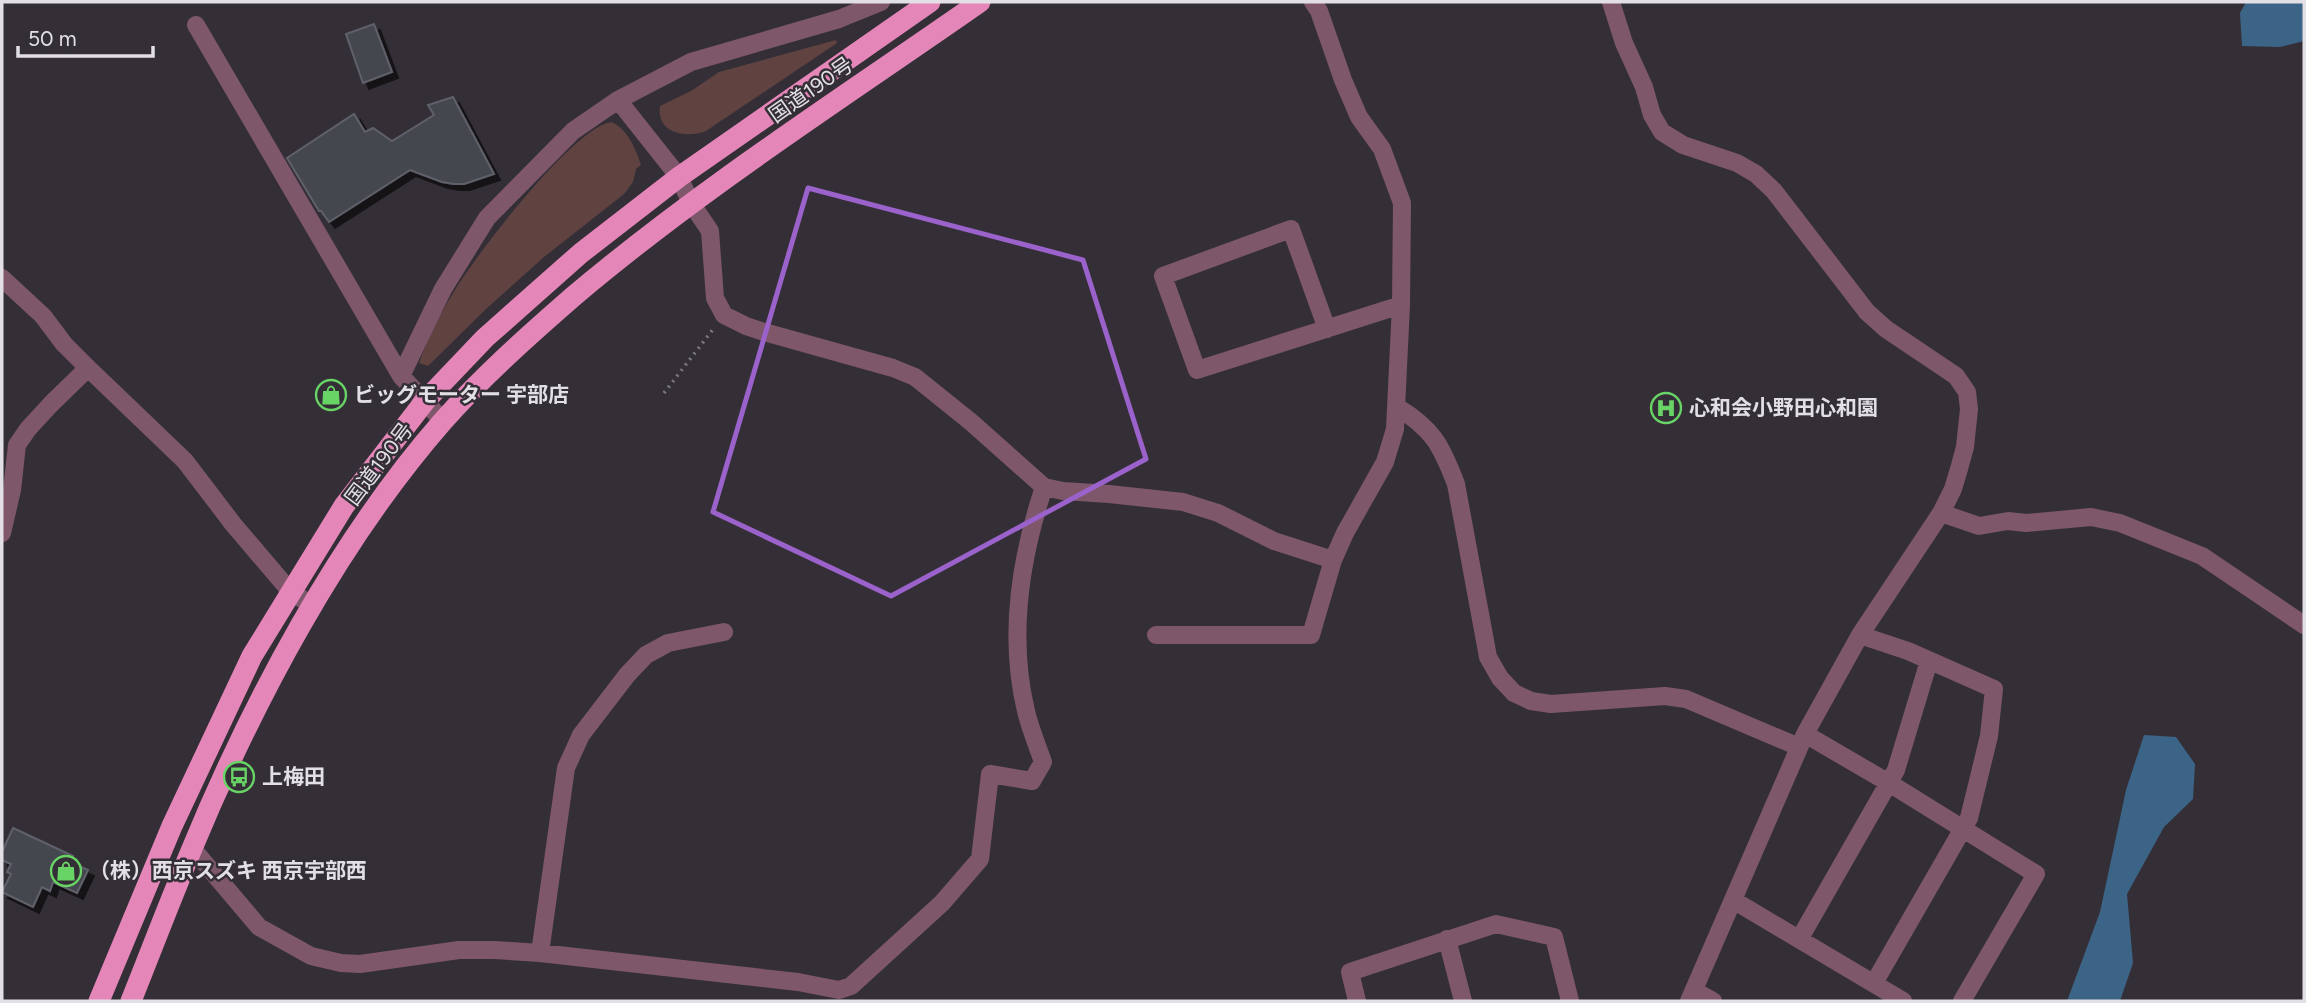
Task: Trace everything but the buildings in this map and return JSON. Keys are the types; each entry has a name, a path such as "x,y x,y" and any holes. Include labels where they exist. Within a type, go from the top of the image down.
{"highway":[{"name":"国道190号","path":"99,1001 172,826 251,656 344,506 425,401 485,338 581,253 680,177 930,2"},
{"name":"国道190号","path":"131,1001 192,848 269,685 356,534 443,421 500,361 548,318 691,202 981,2"}],"street":[{"path":"401,376 443,289 487,218 573,131 618,100 691,62 839,19 881,2"},
{"path":"1156,635 1311,635 1333,560 1385,462 1395,429 1401,306 1402,203 1381,149 1359,117 1319,11 1313,2"},
{"path":"1611,2 1652,115 1662,132 1683,145 1737,163 1756,174 1774,191 1867,312 1956,376 1967,392 1969,409 1965,447 1953,489 1941,513 1860,635 1802,740 1692,996 1713,1001"},
{"path":"196,25 401,376 443,421"},
{"path":"618,100 680,177 691,202 710,231 715,298 724,315 764,332 893,368 915,377 1044,487 1183,502 1218,513 1274,541 1333,560"},
{"path":"1327,329 1291,229 1163,276 1197,370 1401,306"},
{"path":"2,278 43,316 64,344 185,461 233,524 290,591 313,606"},
{"path":"2,533 12,490 10,443 28,429 88,368"},
{"path":"1397,407 1419,420 1435,438 1447,459 1456,484 1488,657 1500,678 1514,693 1531,701 1551,704 1664,696 1686,699 1802,740 1889,783 2036,874 1962,1001"},
{"path":"192,848 259,927 311,956 341,963 359,964 459,950 540,953 798,982 839,990 852,986 942,903 980,859 990,774 1032,781 1043,762 1026,711 1020,668 1018,619 1020,580 1030,528 1044,487"},
{"path":"1941,513 1979,526 2008,521 2026,523 2091,517 2120,523 2202,556 2304,625"},
{"path":"540,953 566,768 581,736 646,655 668,643 724,632"},
{"path":"1860,635 1908,651 1994,688 1989,737 1969,818 1874,983"},
{"path":"1800,938 1896,770 1929,661"},
{"path":"1733,900 1903,1001"},
{"path":"1357,1001 1350,972 1496,924 1554,937 1570,1001"},
{"path":"1447,939 1463,1001"}],"path":[{"path":"664,393 724,315"}],"highlighted area":[{"path":"808,188 1083,260 1146,459 891,596 713,512"}],"shaded area":[{"path":"836,40 837,43 706,131 681,134 667,128 663,122 660,106 691,91 719,72"},
{"path":"611,122 626,134 641,165 636,169 633,182 624,194 544,257 428,366 419,363 450,298 504,223 550,169 574,146 594,130"}],"water":[{"path":"2246,2 2304,2 2304,41 2280,47 2242,46 2240,13"},
{"path":"2144,735 2176,737 2195,764 2193,799 2164,827 2127,894 2133,963 2120,1001 2067,1001 2100,912 2126,790"}],"place":[{"name":"ビッグモーター 宇部店","path":"331,395"},
{"name":"心和会小野田心和園","path":"1666,408"},
{"name":"上梅田","path":"239,777"},
{"name":"（株）西京スズキ 西京宇部西","path":"66,871"}]}
